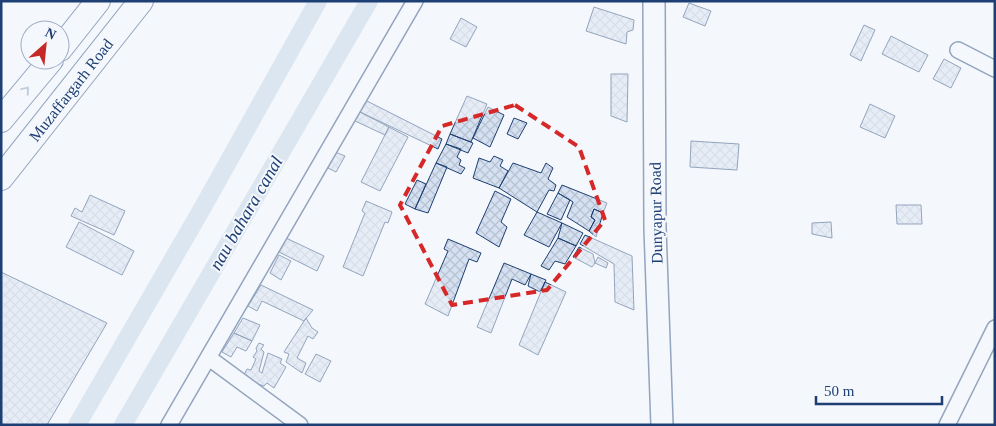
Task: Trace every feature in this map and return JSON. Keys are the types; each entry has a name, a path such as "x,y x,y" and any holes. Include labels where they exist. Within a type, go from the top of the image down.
{"main road":[{"name":"Muzaffargarh Road","path":"70,36 98,1"},
{"name":"Muzaffargarh Road","path":"1,178 141,1"},
{"name":"Dunyapur Road","path":"654,1 655,228 662,425"},
{"path":"1,120 43,70"}],"street":[{"path":"169,425 415,1"},
{"path":"958,50 995,69"},
{"path":"947,425 995,328"},
{"path":"209,358 300,425"}],"highlighted area":[{"path":"515,105 579,147 605,220 547,290 452,305 400,205 442,126"}],"building":[{"path":"689,3 711,11 705,26 683,17"},
{"path":"594,7 634,20 633,30 627,32 626,44 586,31"},
{"path":"461,18 477,27 466,47 450,39"},
{"path":"864,25 875,30 861,61 850,55"},
{"path":"891,36 928,55 919,72 882,54"},
{"path":"944,59 961,68 951,88 933,79"},
{"path":"611,74 628,74 627,122 611,116"},
{"path":"467,96 487,104 471,142 450,134"},
{"path":"365,100 442,139 438,149 358,111"},
{"path":"870,104 895,116 885,138 860,127"},
{"path":"488,107 504,115 490,147 473,138"},
{"path":"358,111 389,127 385,135 353,120"},
{"path":"514,118 527,123 518,139 507,134"},
{"path":"389,127 408,137 380,191 361,182"},
{"path":"450,134 473,143 468,153 446,144"},
{"path":"691,141 739,144 737,170 690,167"},
{"path":"446,144 461,149 457,157 461,160 459,165 465,168 461,174 436,163"},
{"path":"335,152 345,156 336,172 328,168"},
{"path":"494,156 503,160 500,166 508,171 499,188 473,178 479,158 490,162"},
{"path":"436,163 447,167 428,213 415,209"},
{"path":"513,163 541,173 546,163 553,168 548,179 556,185 554,191 549,190 537,212 499,188"},
{"path":"417,180 426,184 415,209 405,204"},
{"path":"562,185 607,203 603,213 594,209 591,217 595,220 589,231 567,217 573,202 558,193"},
{"path":"495,191 511,199 501,222 507,227 499,247 476,233"},
{"path":"558,193 570,200 561,220 547,214"},
{"path":"90,195 125,211 114,235 71,216 75,208 82,212"},
{"path":"366,201 392,212 388,223 385,222 363,276 343,267 365,213 362,211"},
{"path":"896,205 921,205 922,224 897,224"},
{"path":"594,209 603,213 596,237 589,231 595,220 591,217"},
{"path":"537,212 562,223 549,247 524,235"},
{"path":"79,222 134,251 122,275 66,247"},
{"path":"831,222 832,238 812,234 812,223"},
{"path":"562,223 583,233 576,246 558,238"},
{"path":"585,235 632,256 634,310 615,302 614,264 580,244"},
{"path":"286,238 324,256 317,271 279,252"},
{"path":"558,238 576,246 565,264 555,261 549,270 541,266"},
{"path":"448,239 481,253 477,262 469,259 448,316 425,304 448,251 444,249"},
{"path":"579,247 593,254 595,263 592,267 573,257"},
{"path":"279,255 291,261 281,280 270,273"},
{"path":"598,257 608,263 606,268 595,263"},
{"path":"504,263 531,274 525,285 512,279 491,333 477,327"},
{"path":"1,272 107,323 47,425 1,425"},
{"path":"531,274 546,280 540,292 528,286"},
{"path":"545,282 566,292 538,355 519,345"},
{"path":"261,285 313,310 304,321 262,301 257,311 248,306"},
{"path":"243,318 260,325 252,341 234,333"},
{"path":"306,318 312,328 318,332 313,339 308,336 297,358 306,363 302,373 286,362 289,354 284,352"},
{"path":"234,333 252,341 246,351 237,347 231,357 222,352"},
{"path":"259,343 264,345 261,349 264,352 259,371 262,373 268,353 282,359 280,363 286,367 274,388 267,383 264,386 255,383 244,375 247,369 251,370 256,359 253,357"},
{"path":"316,354 331,361 320,382 305,374"}],"waterway":[{"path":"77,425 203,207 318,1"},
{"name":"nau bahara canal","path":"123,425 369,1"}]}
